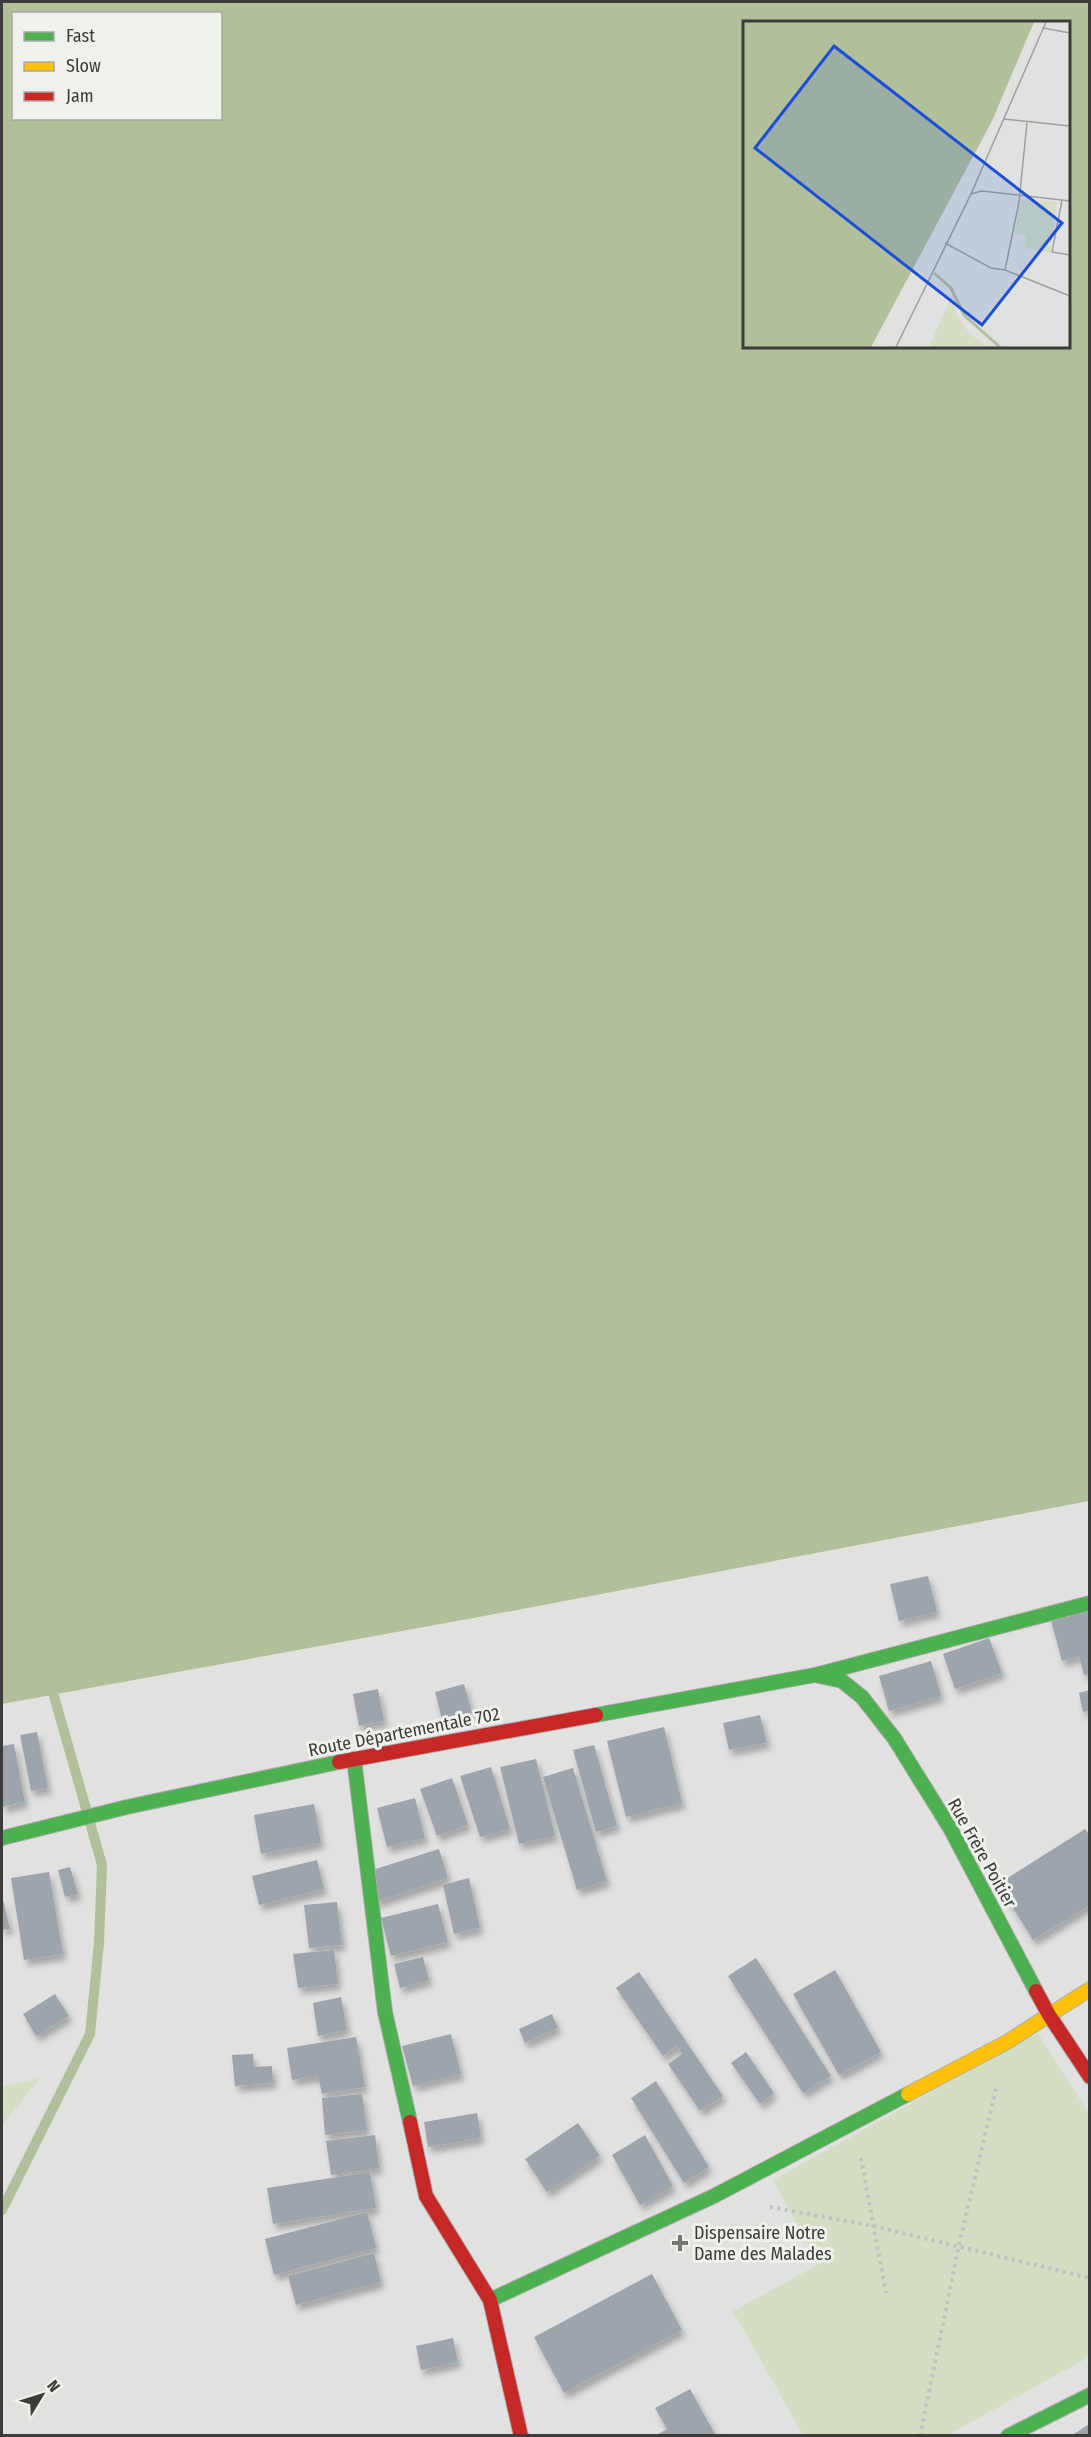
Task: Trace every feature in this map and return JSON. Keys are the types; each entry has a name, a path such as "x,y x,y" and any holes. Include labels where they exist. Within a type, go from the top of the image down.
{"street":[{"name":"Route Départementale 702","path":"2,1838 127,1807 354,1759 815,1675 1089,1603"},
{"name":"Rue Frère Poitier","path":"815,1675 842,1681 855,1692 894,1738 950,1828 1049,2015 1089,2077"},
{"path":"354,1759 385,2012 426,2196 489,2301 521,2436"},
{"path":"489,2301 714,2196 855,2123 1007,2042 1089,1989"},
{"path":"1008,2436 1089,2395"}],"path":[{"path":"920,2436 959,2245 996,2087"},
{"path":"855,2123 886,2293"},
{"path":"759,2205 959,2245 1089,2278"}],"shaded area":[{"path":"2,2 1089,2 1089,1501 512,1611 2,1704"},
{"path":"1038,2033 1089,2114 1089,2357 948,2435 803,2435 733,2311 819,2264 773,2180"},
{"path":"40,2078 2,2125 2,2087"}],"building":[{"path":"928,1576 937,1612 899,1621 890,1584"},
{"path":"1090,1606 1090,1674 1084,1675 1079,1656 1062,1661 1050,1617"},
{"path":"989,1638 1002,1673 955,1689 943,1654"},
{"path":"931,1661 941,1696 889,1711 879,1676"},
{"path":"464,1684 472,1713 442,1720 435,1692"},
{"path":"378,1689 384,1721 359,1726 353,1694"},
{"path":"1090,1690 1090,1710 1083,1712 1079,1693"},
{"path":"760,1715 767,1743 729,1750 723,1723"},
{"path":"664,1727 682,1803 626,1817 607,1741"},
{"path":"37,1732 48,1788 31,1791 20,1735"},
{"path":"14,1744 25,1802 2,1807 2,1746"},
{"path":"594,1745 617,1826 596,1832 573,1750"},
{"path":"536,1759 555,1836 519,1844 500,1767"},
{"path":"491,1767 510,1829 480,1837 460,1776"},
{"path":"573,1768 607,1881 577,1890 543,1777"},
{"path":"452,1778 468,1825 437,1836 420,1789"},
{"path":"415,1798 425,1838 387,1847 377,1808"},
{"path":"314,1804 321,1843 261,1854 254,1815"},
{"path":"1085,1829 1090,1836 1090,1905 1033,1940 998,1884"},
{"path":"439,1849 448,1878 376,1902 366,1872"},
{"path":"317,1860 324,1889 259,1905 252,1876"},
{"path":"70,1867 78,1894 65,1897 58,1870"},
{"path":"49,1872 63,1954 24,1960 11,1878"},
{"path":"469,1878 480,1928 454,1934 443,1885"},
{"path":"2,1895 10,1929 2,1930"},
{"path":"337,1902 342,1945 309,1948 304,1905"},
{"path":"438,1904 448,1942 391,1956 381,1918"},
{"path":"334,1950 338,1984 298,1988 293,1954"},
{"path":"423,1957 429,1980 400,1988 394,1964"},
{"path":"756,1958 831,2076 803,2093 728,1976"},
{"path":"835,1970 881,2052 839,2075 793,1994"},
{"path":"639,1972 723,2096 700,2111 668,2064 682,2054 677,2046 663,2056 616,1988"},
{"path":"55,1994 69,2016 36,2036 23,2014"},
{"path":"341,1997 347,2030 318,2036 313,2003"},
{"path":"552,2014 558,2028 525,2043 519,2029"},
{"path":"451,2034 461,2074 413,2086 402,2046"},
{"path":"356,2037 365,2087 322,2094 318,2076 292,2080 287,2048"},
{"path":"746,2052 774,2093 760,2104 731,2063"},
{"path":"253,2054 254,2067 272,2066 273,2083 235,2086 232,2055"},
{"path":"656,2081 709,2167 684,2183 631,2098"},
{"path":"362,2094 367,2130 325,2135 322,2098"},
{"path":"477,2113 481,2138 428,2147 424,2122"},
{"path":"578,2123 600,2156 547,2192 525,2159"},
{"path":"375,2135 379,2168 331,2175 326,2141"},
{"path":"645,2135 673,2186 640,2205 612,2155"},
{"path":"370,2172 376,2208 273,2224 267,2188"},
{"path":"367,2212 376,2248 274,2275 265,2239"},
{"path":"374,2253 381,2282 296,2305 288,2276"},
{"path":"652,2274 682,2330 564,2393 534,2337"},
{"path":"453,2338 458,2362 421,2370 416,2346"},
{"path":"690,2389 716,2436 655,2436 667,2429 655,2408"},
{"path":"1089,2424 1090,2436 1071,2436"}],"waterway":[{"path":"2,2210 90,2034 99,1943 102,1865 54,1696"}],"traffic: fast":[{"path":"596,1715 815,1675 1090,1603"},
{"path":"815,1675 842,1681 862,1697 894,1738 950,1828 1036,1991"},
{"path":"354,1759 385,2012 410,2122"},
{"path":"2,1838 127,1807 339,1762"},
{"path":"490,2300 714,2196 908,2094"},
{"path":"1008,2436 1090,2395"}],"traffic: slow":[{"path":"908,2094 1007,2042 1090,1989"}],"traffic: jam":[{"path":"339,1762 596,1715"},
{"path":"1036,1991 1090,2077"},
{"path":"410,2122 426,2196 490,2300 521,2436"}],"place":[{"name":"Dispensaire Notre Dame des Malades","path":"680,2243"}]}
